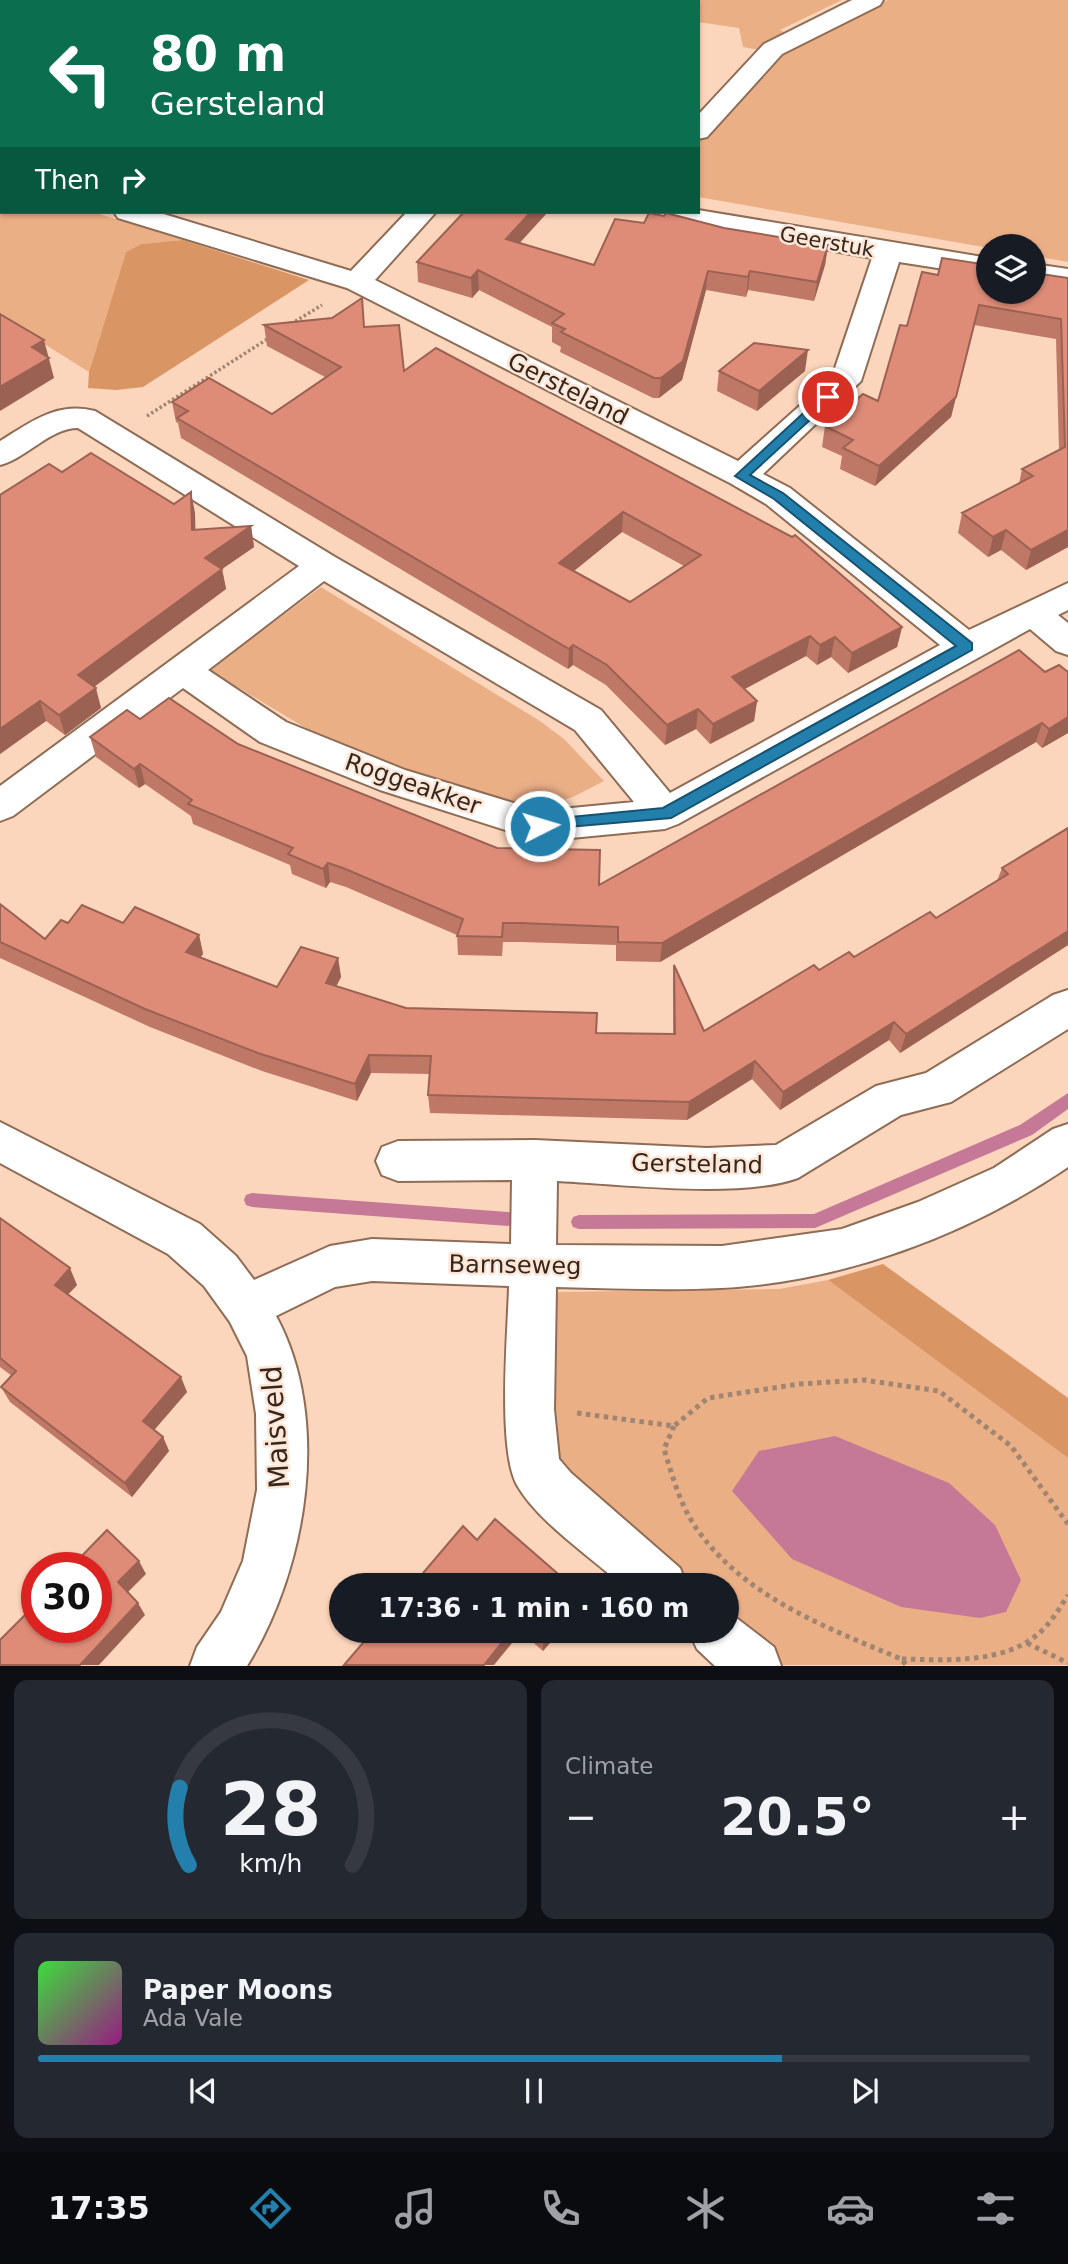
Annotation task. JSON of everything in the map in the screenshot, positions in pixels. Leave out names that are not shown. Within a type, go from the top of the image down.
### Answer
[{"type":"street","points":[[700,129],[773,49],[871,0]]},
{"type":"street","name":"Gersteland","points":[[135,214],[357,282],[741,476],[779,496],[966,647]]},
{"type":"street","points":[[357,282],[420,214]]},
{"type":"street","name":"Geerstuk","points":[[676,214],[976,265]]},
{"type":"street","points":[[741,476],[846,381],[888,252]]},
{"type":"street","points":[[1046,275],[1068,278]]},
{"type":"street","points":[[0,455],[60,418],[84,418],[323,565],[588,720],[665,814]]},
{"type":"street","points":[[0,806],[323,565]]},
{"type":"street","points":[[1068,595],[1034,613],[1068,642]]},
{"type":"street","name":"Roggeakker","points":[[182,670],[273,732],[393,780],[540,826],[665,814],[966,647],[1034,613]]},
{"type":"street","name":"Gersteland","points":[[398,1161],[535,1160],[707,1168],[782,1164],[891,1099],[936,1089],[1068,1007]]},
{"type":"street","points":[[0,1141],[184,1239],[220,1271],[246,1307]]},
{"type":"street","name":"Barnseweg","points":[[246,1307],[330,1267],[372,1260],[531,1266],[722,1267],[842,1250],[930,1217],[1010,1182],[1068,1143]]},
{"type":"street","points":[[535,1160],[530,1409],[535,1468],[553,1492],[647,1573]]},
{"type":"street","name":"Maisveld","points":[[216,1665],[239,1630],[268,1563],[282,1490],[280,1414],[270,1352],[246,1307]]},
{"type":"street","points":[[729,1643],[755,1665]]},
{"type":"path","points":[[288,326],[357,282]]},
{"type":"path","points":[[116,436],[277,334]]},
{"type":"path","points":[[907,1665],[901,1659],[797,1614],[752,1589],[709,1544],[684,1510],[664,1449],[674,1426],[708,1398],[799,1384],[864,1380],[939,1391],[1011,1446],[1068,1524]]},
{"type":"path","points":[[530,1409],[674,1426]]},
{"type":"path","points":[[901,1659],[950,1660],[985,1655],[1027,1643],[1054,1618],[1068,1595]]},
{"type":"path","points":[[1027,1643],[1068,1663]]},
{"type":"shaded area","points":[[700,0],[842,0],[780,30],[788,34],[760,50],[743,47],[739,28],[700,22]]},
{"type":"shaded area","points":[[888,0],[1068,0],[1068,262],[1046,258],[1046,234],[976,234],[976,246],[700,197],[700,137],[754,68]]},
{"type":"shaded area","points":[[0,214],[99,214],[183,240],[141,244],[126,252],[89,372],[0,316]]},
{"type":"shaded area","points":[[183,240],[309,280],[143,387],[116,390],[88,388],[89,372],[126,252],[141,244]]},
{"type":"shaded area","points":[[321,587],[540,721],[564,739],[604,781],[573,797],[551,804],[522,805],[481,797],[324,739],[209,670]]},
{"type":"shaded area","points":[[883,1264],[1068,1398],[1068,1458],[828,1280]]},
{"type":"shaded area","points":[[828,1280],[1068,1458],[1068,1665],[769,1665],[739,1640],[739,1573],[661,1573],[558,1486],[553,1292],[779,1289]]},
{"type":"shaded area","points":[[835,1436],[949,1483],[995,1525],[1021,1580],[1006,1612],[980,1618],[901,1607],[792,1559],[732,1491],[759,1451]]},
{"type":"building","points":[[462,214],[529,214],[506,239],[594,265],[615,219],[644,223],[648,214],[670,214],[724,228],[828,245],[817,282],[750,271],[748,277],[708,271],[683,361],[661,378],[654,378],[561,332],[565,329],[552,323],[564,314],[478,270],[471,278],[417,262]]},
{"type":"building","points":[[942,258],[976,263],[976,304],[1046,304],[1046,275],[1068,278],[1068,530],[1031,550],[1006,530],[993,537],[962,513],[1033,476],[1022,469],[1065,447],[1061,319],[979,305],[956,397],[879,466],[843,448],[853,440],[825,426],[863,394],[878,401],[900,325],[907,326],[922,272],[938,275]]},
{"type":"building","points":[[362,298],[364,327],[399,325],[404,371],[436,348],[792,537],[795,535],[902,627],[852,653],[835,637],[820,645],[810,636],[732,677],[757,701],[713,724],[698,709],[667,725],[607,665],[573,645],[569,649],[177,418],[188,411],[172,402],[209,378],[272,414],[341,367],[264,325],[332,318]],"holes":[[[623,512],[701,555],[630,602],[559,563]]]},
{"type":"building","points":[[0,314],[44,340],[32,347],[49,358],[0,387]]},
{"type":"building","points":[[754,343],[808,350],[759,391],[719,371]]},
{"type":"building","points":[[91,453],[174,504],[191,492],[192,530],[251,526],[205,558],[222,569],[78,675],[96,688],[59,715],[40,701],[0,729],[0,495],[49,464],[62,472]]},
{"type":"building","points":[[1019,650],[1045,672],[1059,665],[1068,672],[1068,717],[1049,729],[1042,723],[662,943],[618,942],[618,927],[521,923],[503,923],[502,937],[457,936],[463,919],[343,868],[328,863],[323,869],[288,854],[293,848],[188,804],[192,800],[140,764],[134,769],[90,737],[127,710],[140,719],[169,698],[238,744],[497,848],[600,850],[599,885]]},
{"type":"building","points":[[1068,828],[1068,931],[906,1034],[894,1022],[783,1092],[755,1061],[689,1102],[428,1095],[431,1056],[369,1055],[355,1084],[258,1053],[145,1009],[0,942],[0,904],[45,939],[61,920],[68,923],[82,905],[123,923],[135,907],[199,935],[186,952],[277,987],[301,947],[338,958],[326,983],[406,1008],[597,1013],[596,1033],[675,1034],[674,965],[704,1031],[814,965],[819,970],[849,952],[854,957],[930,912],[936,918],[1008,874],[1002,868]]},
{"type":"building","points":[[0,1218],[70,1268],[55,1285],[181,1377],[143,1421],[163,1437],[125,1483],[1,1387],[16,1371],[0,1358]]},
{"type":"building","points":[[495,1519],[557,1573],[423,1573],[463,1526],[477,1540]]},
{"type":"building","points":[[107,1530],[139,1561],[118,1582],[138,1603],[112,1631],[112,1552],[86,1552]]},
{"type":"building","points":[[21,1619],[21,1643],[101,1643],[80,1665],[0,1665],[0,1640]]},
{"type":"building","points":[[363,1643],[501,1643],[484,1665],[344,1665]]},
{"type":"waterway","points":[[579,1222],[815,1221],[1026,1130],[1068,1100]]},
{"type":"waterway","points":[[252,1200],[508,1219]]},
{"type":"route","points":[[540,826],[665,814],[966,647],[779,496],[741,476],[828,397]]}]
